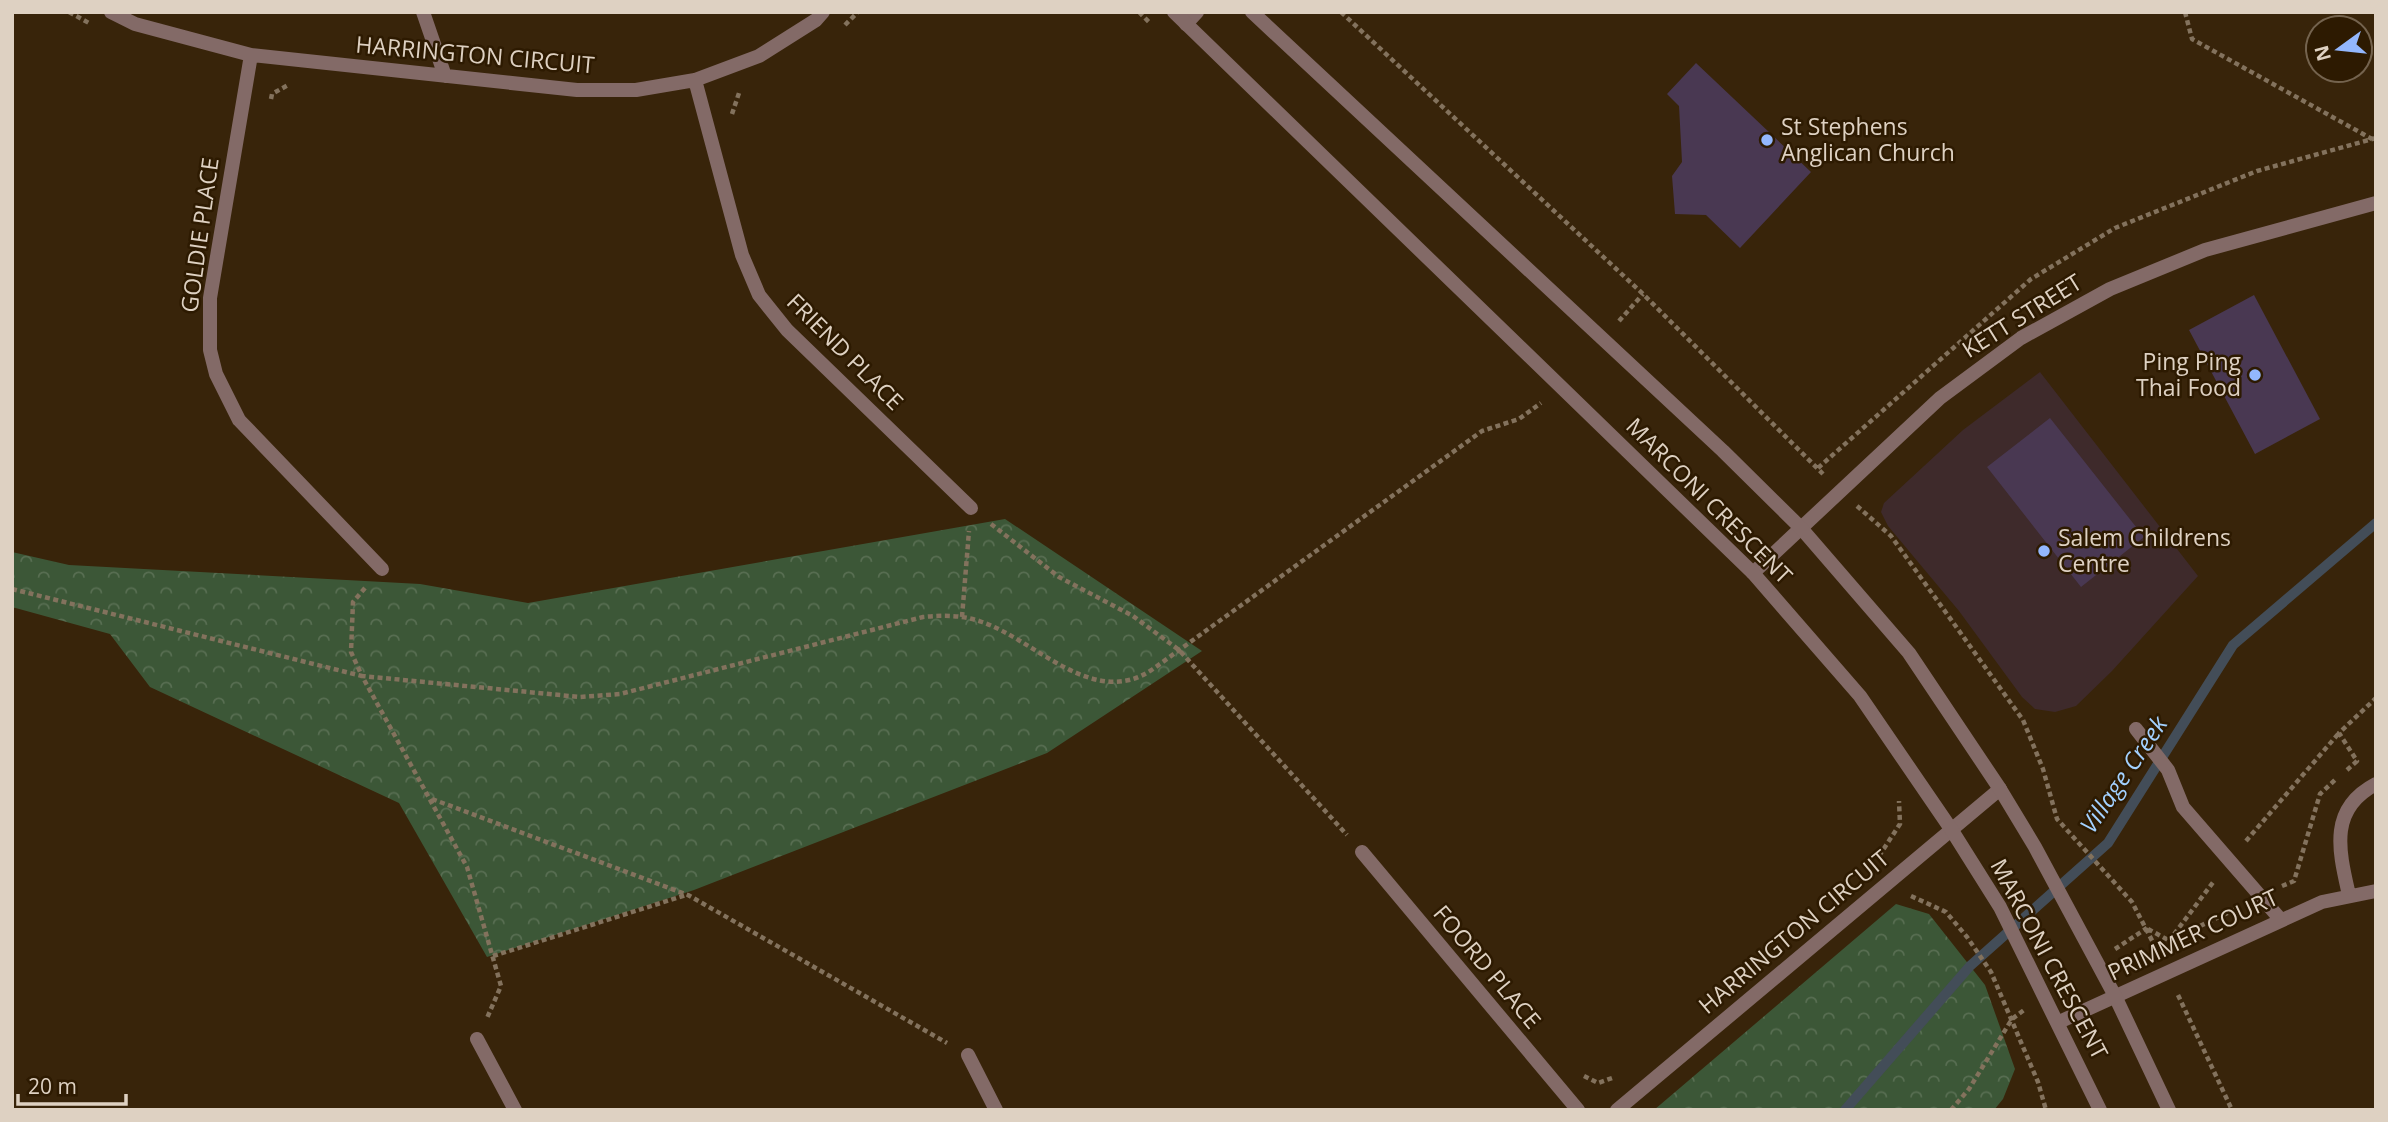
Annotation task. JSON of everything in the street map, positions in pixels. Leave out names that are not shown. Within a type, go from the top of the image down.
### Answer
[{"type":"street","name":"HARRINGTON CIRCUIT","points":[[111,12],[135,24],[251,55],[589,90],[636,90],[695,80],[760,56],[816,20],[823,12]]},
{"type":"street","points":[[423,12],[444,76]]},
{"type":"street","name":"MARCONI CRESCENT","points":[[1174,12],[1753,573],[1860,696],[1951,829],[2000,907],[2059,1022],[2100,1110]]},
{"type":"street","points":[[1186,24],[1197,12]]},
{"type":"street","name":"MARCONI CRESCENT","points":[[1252,12],[1723,451],[1801,528],[1909,653],[2000,789],[2045,865],[2115,996],[2169,1110]]},
{"type":"street","name":"GOLDIE PLACE","points":[[251,55],[210,298],[210,350],[216,374],[239,420],[382,569]]},
{"type":"street","name":"FRIEND PLACE","points":[[695,80],[742,255],[759,295],[787,330],[971,508]]},
{"type":"street","name":"KETT STREET","points":[[1753,573],[1940,398],[2021,338],[2109,289],[2205,250],[2376,203]]},
{"type":"street","points":[[2136,729],[2168,770],[2183,807],[2281,920]]},
{"type":"street","points":[[2349,895],[2340,854],[2340,825],[2350,806],[2364,790],[2376,784]]},
{"type":"street","name":"HARRINGTON CIRCUIT","points":[[1617,1110],[2000,789]]},
{"type":"street","name":"FOORD PLACE","points":[[1362,852],[1578,1110]]},
{"type":"street","name":"PRIMMER COURT","points":[[2059,1022],[2322,902],[2376,891]]},
{"type":"street","points":[[477,1039],[515,1110]]},
{"type":"street","points":[[968,1055],[996,1110]]},
{"type":"path","points":[[1139,12],[1158,31]]},
{"type":"path","points":[[1341,12],[1643,294],[1840,491],[1891,536],[2023,720],[2043,769],[2057,820],[2132,902],[2147,928],[2232,1110]]},
{"type":"path","points":[[2185,12],[2192,39],[2374,139]]},
{"type":"path","points":[[1818,468],[2031,279],[2115,228],[2257,171],[2374,139]]},
{"type":"path","points":[[1603,339],[1643,294]]},
{"type":"path","points":[[12,589],[362,676],[580,696],[620,694],[923,617],[943,615],[981,621],[1086,677],[1115,684],[1135,680],[1180,649],[1482,431],[1519,419],[1544,401],[1534,392]]},
{"type":"path","points":[[962,617],[971,508]]},
{"type":"path","points":[[971,508],[1059,577],[1133,616],[1180,649],[1362,852]]},
{"type":"path","points":[[382,569],[353,602],[351,652],[467,867],[501,986],[477,1039]]},
{"type":"path","points":[[2169,942],[2229,860],[2339,733],[2376,698]]},
{"type":"path","points":[[2192,930],[2294,881],[2320,794],[2357,761],[2339,733]]},
{"type":"path","points":[[1899,792],[1900,824],[1878,857],[1896,876],[1905,893],[1945,912],[1967,937],[1991,972],[2012,1019],[2046,1110]]},
{"type":"path","points":[[431,798],[688,895],[968,1055]]},
{"type":"path","points":[[493,956],[688,895]]},
{"type":"path","points":[[2147,928],[2169,942]]},
{"type":"path","points":[[2169,942],[2180,936]]},
{"type":"path","points":[[1951,1110],[1969,1089],[2012,1019]]},
{"type":"shaded area","name":"Salem Childrens Centre","points":[[2040,372],[2198,576],[2112,671],[2076,706],[2055,712],[2035,709],[2022,697],[1959,611],[1888,526],[1881,512],[1884,503],[1963,430]]},
{"type":"green space","points":[[1005,519],[1202,651],[1047,753],[694,890],[487,957],[399,803],[150,687],[110,634],[12,607],[12,552],[69,565],[420,584],[528,603]]},
{"type":"green space","points":[[1896,904],[1929,914],[1985,985],[2015,1069],[2003,1099],[1994,1110],[1654,1110]]},
{"type":"building","points":[[1696,63],[1811,172],[1740,248],[1706,215],[1675,214],[1672,176],[1682,162],[1679,106],[1667,94]]},
{"type":"building","name":"Ping Ping Thai Food","points":[[2254,295],[2320,419],[2255,454],[2189,330]]},
{"type":"building","points":[[2050,418],[2144,537],[2081,587],[1987,467]]},
{"type":"waterway","name":"Village Creek","points":[[1845,1110],[1970,966],[2108,843],[2233,645],[2376,523]]},
{"type":"place","name":"St Stephens Anglican Church","points":[[1767,140]]},
{"type":"place","name":"Ping Ping Thai Food","points":[[2255,375]]},
{"type":"place","name":"Salem Childrens Centre","points":[[2044,551]]}]
